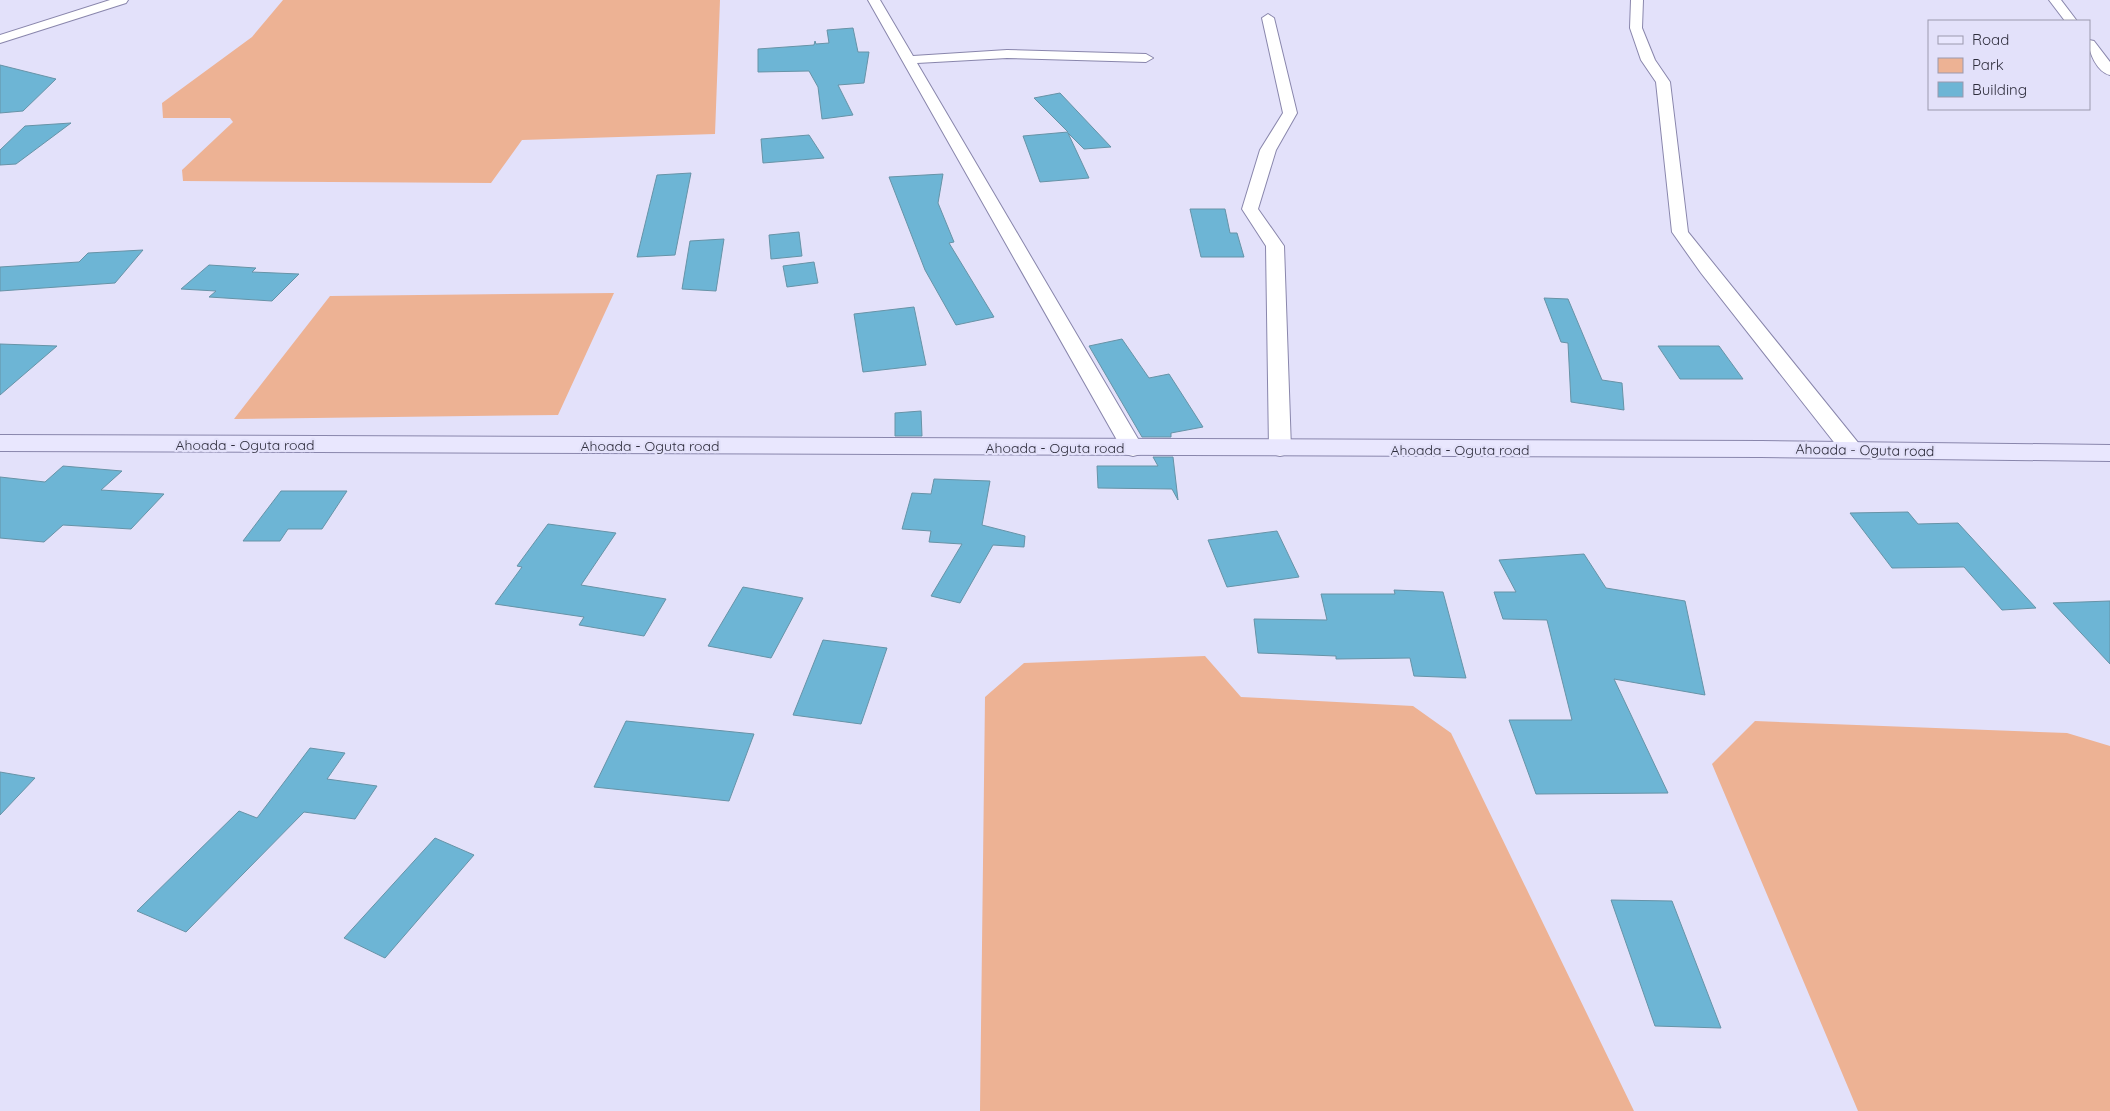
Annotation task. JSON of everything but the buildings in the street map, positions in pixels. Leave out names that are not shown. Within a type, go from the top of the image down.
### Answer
[{"type":"main road","name":"Ahoada - Oguta road","points":[[0,443],[1852,450],[2110,453]]},
{"type":"street","points":[[0,39],[122,0]]},
{"type":"street","points":[[874,0],[1132,448]]},
{"type":"street","points":[[1636,0],[1636,28],[1648,60],[1662,82],[1680,232],[1707,269],[1852,450]]},
{"type":"street","points":[[2055,0],[2070,20]]},
{"type":"street","points":[[1268,18],[1290,112],[1268,150],[1250,208],[1274,246],[1280,449]]},
{"type":"street","points":[[2090,45],[2110,71]]},
{"type":"street","points":[[909,60],[1007,54],[1146,58]]},
{"type":"green space","points":[[283,0],[720,0],[715,134],[522,140],[491,183],[183,181],[182,170],[233,122],[230,118],[163,118],[162,103],[252,37]]},
{"type":"green space","points":[[614,293],[558,415],[234,419],[330,296]]},
{"type":"green space","points":[[1205,656],[1241,697],[1413,706],[1451,733],[1634,1111],[980,1111],[985,697],[1024,663]]},
{"type":"green space","points":[[1755,721],[2067,733],[2110,746],[2110,1111],[1858,1111],[1712,764]]}]
